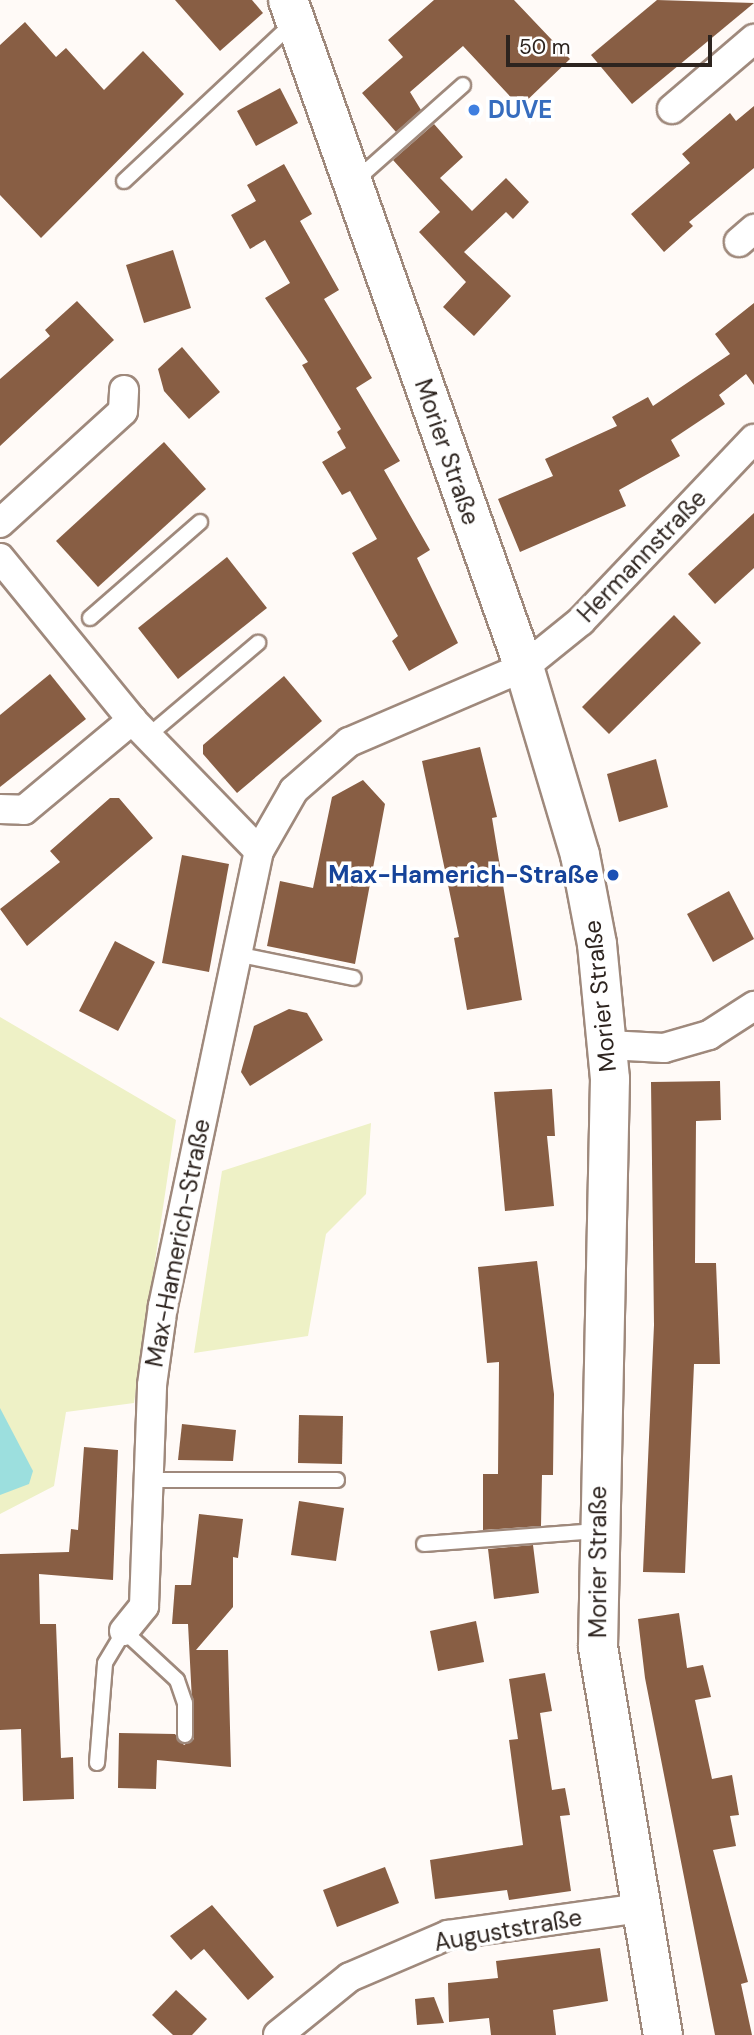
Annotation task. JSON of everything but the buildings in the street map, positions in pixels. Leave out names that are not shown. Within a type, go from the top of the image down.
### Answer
[{"type":"main road","name":"Morier Straße","points":[[291,10],[524,667],[580,855],[608,1045],[597,1531],[603,1706],[663,2035]]},
{"type":"street","points":[[672,109],[754,39]]},
{"type":"street","points":[[0,523],[123,411],[124,390]]},
{"type":"street","name":"Hermannstraße","points":[[524,667],[581,621],[754,439]]},
{"type":"street","points":[[0,558],[140,728],[259,852]]},
{"type":"street","name":"Max-Hamerich-Straße","points":[[124,1631],[144,1606],[152,1385],[163,1306],[259,852],[294,790],[349,742],[524,667]]},
{"type":"street","points":[[0,809],[24,810],[140,728]]},
{"type":"street","points":[[608,1045],[664,1048],[709,1035],[754,1006]]},
{"type":"street","name":"Auguststraße","points":[[278,2035],[350,1978],[448,1935],[640,1909]]},
{"type":"lane","points":[[124,181],[291,10]]},
{"type":"lane","points":[[352,183],[463,85]]},
{"type":"lane","points":[[90,618],[200,522]]},
{"type":"lane","points":[[140,728],[258,643]]},
{"type":"lane","points":[[236,954],[354,978]]},
{"type":"lane","points":[[148,1480],[337,1480]]},
{"type":"lane","points":[[424,1544],[597,1531]]},
{"type":"lane","points":[[97,1763],[105,1663],[124,1631],[177,1681],[185,1703],[185,1735]]},
{"type":"green space","points":[[0,1017],[176,1120],[134,1403],[66,1412],[54,1486],[0,1514]]},
{"type":"green space","points":[[371,1123],[366,1194],[326,1234],[308,1336],[194,1353],[222,1171]]},
{"type":"water","points":[[0,1408],[33,1471],[29,1484],[0,1495]]},
{"type":"place","name":"DUVE","points":[[474,110]]},
{"type":"place","name":"Max-Hamerich-Straße","points":[[613,875]]}]
